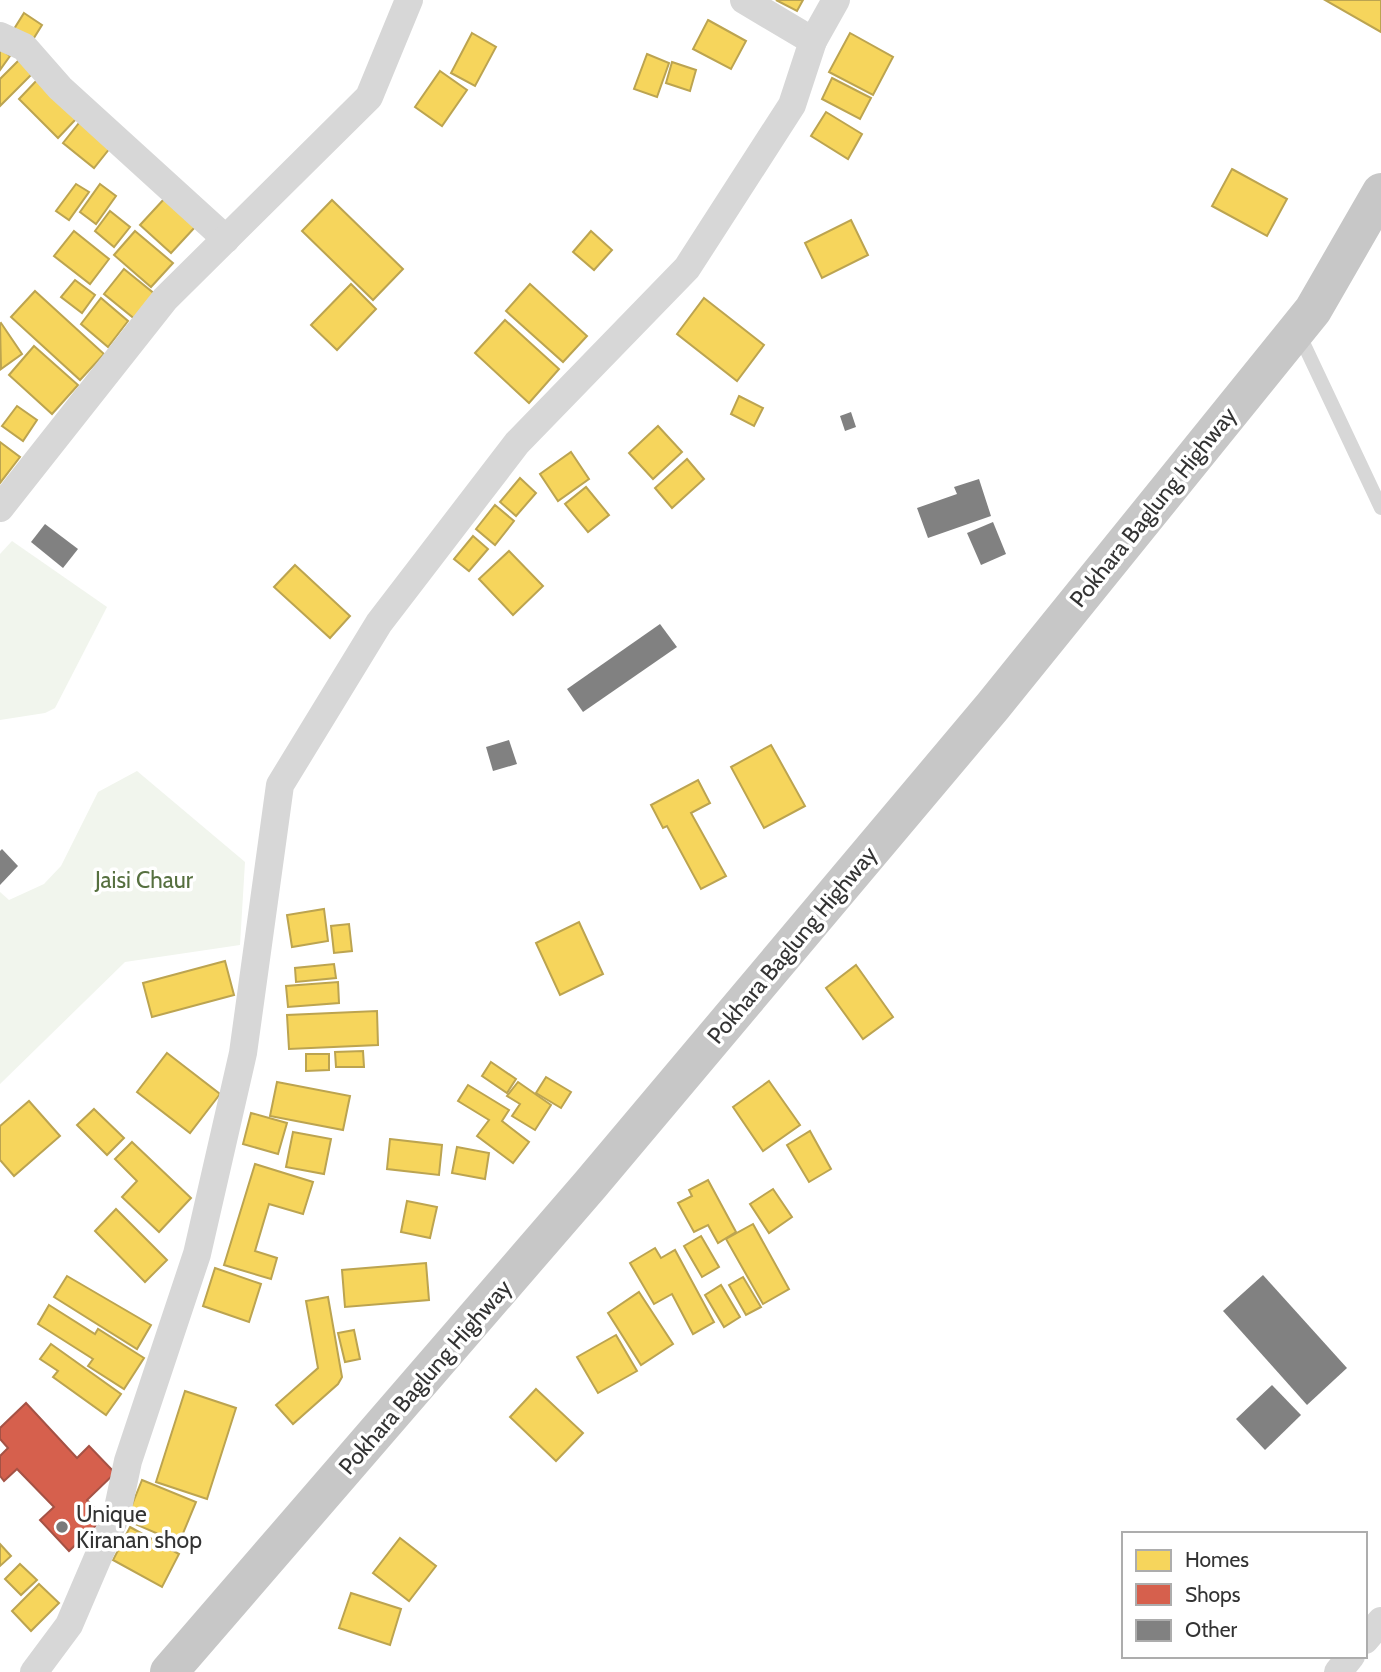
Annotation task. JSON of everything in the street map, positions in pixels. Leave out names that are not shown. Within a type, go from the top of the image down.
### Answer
[{"type":"highway","name":"Pokhara Baglung Highway","points":[[169,1672],[730,1020],[993,706],[1313,310],[1381,192]]},
{"type":"street","points":[[1,506],[165,299],[369,97],[409,0]]},
{"type":"street","points":[[744,0],[813,41]]},
{"type":"street","points":[[47,1666],[69,1625],[117,1513],[128,1461],[197,1254],[243,1053],[280,785],[379,623],[517,443],[687,268],[792,105],[813,41],[836,0]]},
{"type":"street","points":[[0,36],[24,47],[60,88],[226,239]]},
{"type":"street","points":[[1367,1638],[1381,1621]]},
{"type":"street","points":[[1338,1672],[1349,1658]]},
{"type":"lane","points":[[1297,330],[1381,508]]},
{"type":"green space","points":[[12,541],[107,607],[55,708],[45,713],[0,720],[0,554]]},
{"type":"green space","name":"Jaisi Chaur","points":[[137,771],[245,862],[240,945],[125,962],[0,1084],[0,892],[9,900],[44,884],[61,866],[98,792]]},
{"type":"building: Homes","points":[[776,0],[803,0],[797,11]]},
{"type":"building: Homes","points":[[1325,0],[1381,0],[1381,32]]},
{"type":"building: Homes","points":[[24,13],[42,25],[32,41],[14,29]]},
{"type":"building: Homes","points":[[708,20],[746,41],[731,69],[693,49]]},
{"type":"building: Homes","points":[[472,33],[496,47],[475,86],[451,73]]},
{"type":"building: Homes","points":[[850,33],[893,57],[873,95],[829,72]]},
{"type":"building: Homes","points":[[0,48],[10,56],[0,70]]},
{"type":"building: Homes","points":[[647,54],[669,63],[657,97],[634,89]]},
{"type":"building: Homes","points":[[22,57],[35,71],[0,106],[0,79]]},
{"type":"building: Homes","points":[[672,62],[696,70],[690,91],[666,83]]},
{"type":"building: Homes","points":[[440,71],[467,90],[442,126],[415,107]]},
{"type":"building: Homes","points":[[832,78],[871,98],[860,119],[822,99]]},
{"type":"building: Homes","points":[[38,79],[77,118],[58,138],[19,99]]},
{"type":"building: Homes","points":[[826,112],[862,134],[848,159],[811,136]]},
{"type":"building: Homes","points":[[83,118],[114,143],[94,168],[63,143]]},
{"type":"building: Homes","points":[[1232,169],[1287,199],[1267,236],[1212,206]]},
{"type":"building: Homes","points":[[76,184],[89,192],[69,220],[56,211]]},
{"type":"building: Homes","points":[[100,184],[116,196],[96,224],[80,212]]},
{"type":"building: Homes","points":[[165,198],[196,226],[171,253],[140,225]]},
{"type":"building: Homes","points":[[332,200],[403,269],[373,300],[302,231]]},
{"type":"building: Homes","points":[[110,211],[130,227],[114,247],[95,231]]},
{"type":"building: Homes","points":[[851,220],[868,255],[822,278],[805,243]]},
{"type":"building: Homes","points":[[74,231],[109,259],[90,284],[54,256]]},
{"type":"building: Homes","points":[[135,231],[173,263],[151,287],[114,255]]},
{"type":"building: Homes","points":[[591,231],[612,250],[594,270],[573,252]]},
{"type":"building: Homes","points":[[124,269],[156,295],[136,320],[104,294]]},
{"type":"building: Homes","points":[[75,280],[95,295],[82,313],[61,297]]},
{"type":"building: Homes","points":[[351,284],[376,309],[337,350],[311,325]]},
{"type":"building: Homes","points":[[530,284],[587,336],[563,362],[506,311]]},
{"type":"building: Homes","points":[[35,291],[104,354],[80,380],[11,317]]},
{"type":"building: Homes","points":[[101,298],[128,321],[108,347],[81,324]]},
{"type":"building: Homes","points":[[704,298],[764,345],[737,381],[677,334]]},
{"type":"building: Homes","points":[[505,320],[559,369],[529,403],[475,353]]},
{"type":"building: Homes","points":[[0,324],[22,354],[1,369]]},
{"type":"building: Homes","points":[[34,346],[78,385],[52,414],[9,375]]},
{"type":"building: Homes","points":[[739,396],[763,408],[754,426],[731,414]]},
{"type":"building: Homes","points":[[17,406],[37,420],[23,441],[2,426]]},
{"type":"building: Homes","points":[[658,426],[682,452],[653,479],[629,453]]},
{"type":"building: Homes","points":[[0,442],[20,457],[0,483]]},
{"type":"building: Homes","points":[[571,452],[589,479],[558,501],[540,474]]},
{"type":"building: Homes","points":[[687,459],[704,479],[672,508],[655,488]]},
{"type":"building: Homes","points":[[520,478],[536,493],[516,516],[500,502]]},
{"type":"building: Homes","points":[[586,487],[609,515],[588,532],[565,504]]},
{"type":"building: Homes","points":[[495,505],[514,521],[495,545],[476,529]]},
{"type":"building: Homes","points":[[473,536],[488,549],[469,571],[454,559]]},
{"type":"building: Homes","points":[[509,551],[543,586],[513,615],[479,579]]},
{"type":"building: Homes","points":[[295,565],[350,616],[330,638],[274,587]]},
{"type":"building: Homes","points":[[771,745],[805,806],[764,828],[731,767]]},
{"type":"building: Homes","points":[[698,780],[710,803],[691,813],[726,876],[701,889],[667,826],[663,828],[651,805]]},
{"type":"building: Homes","points":[[324,909],[328,941],[292,947],[287,915]]},
{"type":"building: Homes","points":[[579,922],[603,974],[560,995],[536,943]]},
{"type":"building: Homes","points":[[349,924],[352,951],[334,953],[331,926]]},
{"type":"building: Homes","points":[[225,961],[234,995],[152,1017],[143,983]]},
{"type":"building: Homes","points":[[334,964],[336,978],[296,982],[295,968]]},
{"type":"building: Homes","points":[[856,965],[893,1017],[863,1039],[826,988]]},
{"type":"building: Homes","points":[[338,982],[339,1003],[288,1007],[286,986]]},
{"type":"building: Homes","points":[[377,1011],[378,1045],[289,1049],[287,1015]]},
{"type":"building: Homes","points":[[363,1051],[364,1067],[336,1067],[335,1052]]},
{"type":"building: Homes","points":[[167,1053],[220,1094],[190,1133],[137,1092]]},
{"type":"building: Homes","points":[[306,1054],[329,1054],[329,1070],[306,1071]]},
{"type":"building: Homes","points":[[491,1062],[516,1079],[507,1093],[482,1076]]},
{"type":"building: Homes","points":[[546,1077],[571,1092],[561,1108],[536,1093]]},
{"type":"building: Homes","points":[[769,1081],[800,1125],[763,1151],[733,1107]]},
{"type":"building: Homes","points":[[277,1082],[350,1096],[343,1130],[270,1116]]},
{"type":"building: Homes","points":[[518,1082],[551,1105],[535,1130],[512,1116],[520,1104],[507,1096]]},
{"type":"building: Homes","points":[[468,1085],[509,1110],[502,1121],[529,1142],[513,1163],[477,1136],[489,1120],[458,1101]]},
{"type":"building: Homes","points":[[29,1101],[60,1136],[14,1176],[0,1160],[0,1126]]},
{"type":"building: Homes","points":[[94,1109],[124,1138],[107,1155],[77,1125]]},
{"type":"building: Homes","points":[[251,1113],[287,1123],[278,1154],[243,1144]]},
{"type":"building: Homes","points":[[810,1131],[831,1169],[809,1182],[787,1145]]},
{"type":"building: Homes","points":[[293,1132],[331,1139],[324,1174],[286,1167]]},
{"type":"building: Homes","points":[[390,1139],[442,1145],[439,1175],[387,1169]]},
{"type":"building: Homes","points":[[132,1142],[191,1198],[159,1232],[122,1197],[137,1181],[115,1159]]},
{"type":"building: Homes","points":[[457,1147],[489,1153],[485,1179],[452,1173]]},
{"type":"building: Homes","points":[[255,1164],[313,1182],[303,1214],[269,1204],[255,1251],[277,1258],[271,1279],[224,1265]]},
{"type":"building: Homes","points":[[708,1180],[736,1232],[718,1243],[708,1225],[694,1232],[678,1203],[692,1196],[689,1190]]},
{"type":"building: Homes","points":[[773,1189],[792,1217],[769,1233],[750,1204]]},
{"type":"building: Homes","points":[[407,1201],[437,1207],[430,1238],[401,1232]]},
{"type":"building: Homes","points":[[116,1209],[167,1260],[145,1282],[95,1231]]},
{"type":"building: Homes","points":[[753,1224],[789,1289],[763,1304],[726,1239]]},
{"type":"building: Homes","points":[[701,1236],[719,1267],[702,1277],[684,1246]]},
{"type":"building: Homes","points":[[655,1248],[661,1258],[675,1250],[714,1322],[693,1334],[672,1294],[654,1304],[630,1263]]},
{"type":"building: Homes","points":[[426,1263],[429,1300],[345,1307],[342,1270]]},
{"type":"building: Homes","points":[[215,1268],[261,1284],[249,1322],[203,1306]]},
{"type":"building: Homes","points":[[67,1276],[151,1325],[137,1349],[54,1297]]},
{"type":"building: Homes","points":[[743,1277],[761,1307],[746,1315],[729,1285]]},
{"type":"building: Homes","points":[[721,1285],[740,1317],[724,1327],[705,1295]]},
{"type":"building: Homes","points":[[639,1292],[673,1344],[641,1365],[608,1313]]},
{"type":"building: Homes","points":[[328,1297],[342,1377],[338,1384],[293,1424],[276,1405],[318,1368],[306,1301]]},
{"type":"building: Homes","points":[[49,1305],[95,1334],[98,1329],[144,1358],[124,1389],[88,1366],[93,1359],[38,1324]]},
{"type":"building: Homes","points":[[354,1330],[360,1359],[345,1362],[338,1333]]},
{"type":"building: Homes","points":[[616,1335],[637,1371],[598,1393],[577,1357]]},
{"type":"building: Homes","points":[[51,1344],[121,1394],[106,1415],[53,1377],[58,1371],[40,1359]]},
{"type":"building: Homes","points":[[536,1389],[583,1433],[556,1461],[510,1417]]},
{"type":"building: Homes","points":[[185,1391],[236,1408],[207,1499],[156,1482]]},
{"type":"building: Homes","points":[[142,1480],[196,1502],[179,1543],[126,1520]]},
{"type":"building: Homes","points":[[130,1527],[179,1554],[162,1587],[113,1560]]},
{"type":"building: Homes","points":[[400,1538],[436,1566],[409,1601],[373,1573]]},
{"type":"building: Homes","points":[[0,1544],[11,1556],[0,1566]]},
{"type":"building: Homes","points":[[20,1564],[37,1580],[21,1595],[5,1579]]},
{"type":"building: Homes","points":[[39,1584],[59,1603],[31,1631],[12,1611]]},
{"type":"building: Homes","points":[[351,1593],[401,1609],[390,1645],[339,1628]]},
{"type":"building: Shops","points":[[26,1403],[77,1458],[89,1446],[115,1473],[87,1500],[104,1518],[69,1551],[40,1520],[54,1507],[17,1469],[4,1481],[0,1476],[0,1456],[8,1448],[0,1439],[0,1428]]},
{"type":"building: Other","points":[[851,412],[856,427],[845,431],[840,416]]},
{"type":"building: Other","points":[[979,479],[991,516],[928,538],[917,508],[957,494],[954,487]]},
{"type":"building: Other","points":[[993,522],[1006,554],[981,565],[967,533]]},
{"type":"building: Other","points":[[45,524],[78,549],[63,568],[31,542]]},
{"type":"building: Other","points":[[660,624],[677,647],[583,712],[567,689]]},
{"type":"building: Other","points":[[509,740],[517,764],[493,771],[486,747]]},
{"type":"building: Other","points":[[2,849],[18,866],[0,885],[0,851]]},
{"type":"building: Other","points":[[1263,1275],[1347,1368],[1307,1405],[1223,1311]]},
{"type":"building: Other","points":[[1272,1385],[1301,1415],[1265,1450],[1236,1419]]},
{"type":"place","name":"Unique Kiranan shop","points":[[62,1527]]}]
